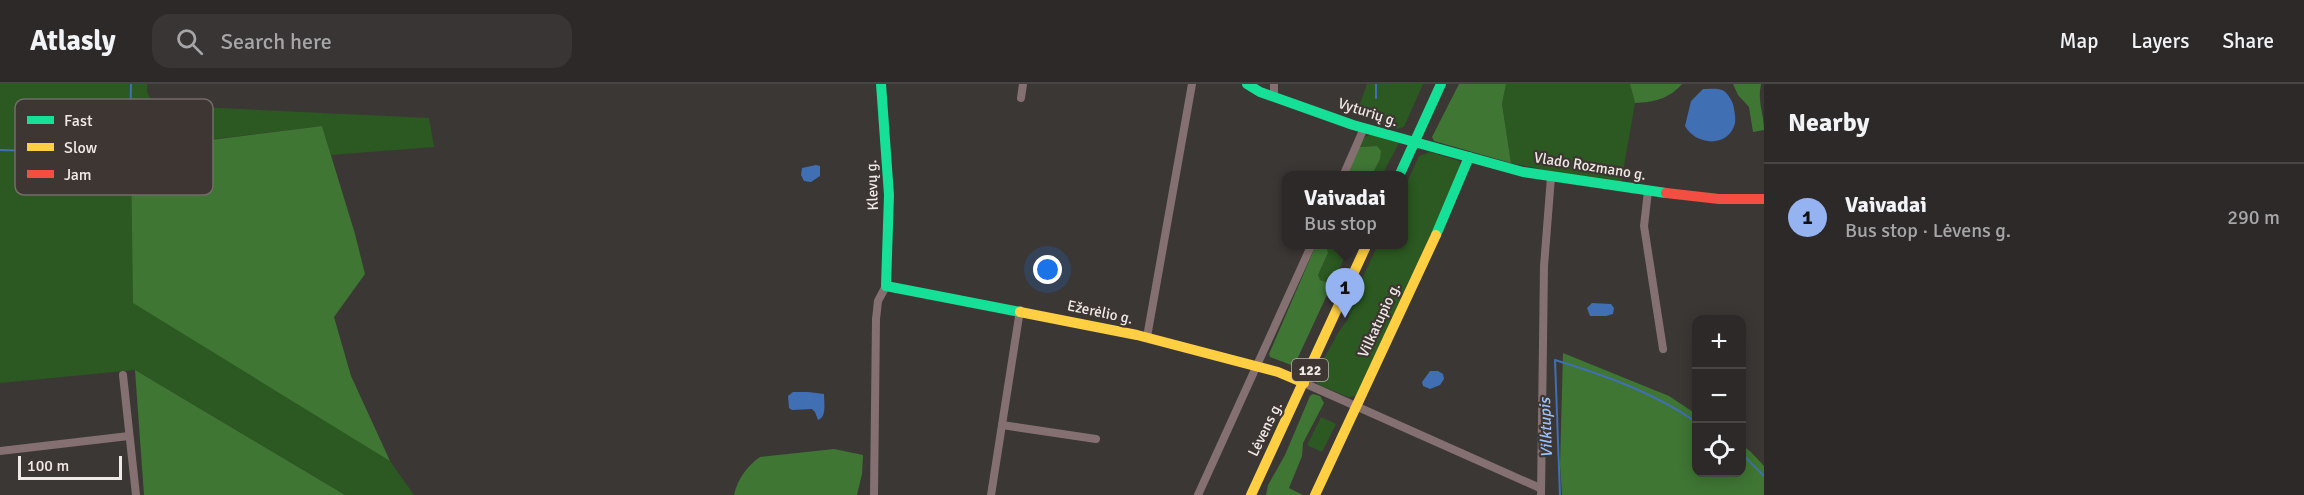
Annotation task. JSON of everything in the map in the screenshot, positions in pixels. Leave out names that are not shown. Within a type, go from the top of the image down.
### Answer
[{"type":"main road","name":"Klevų g.","points":[[881,84],[889,195],[886,286]]},
{"type":"main road","name":"Vyturių g.","points":[[1247,84],[1274,97],[1414,143]]},
{"type":"main road","points":[[1401,171],[1442,84]]},
{"type":"main road","name":"Vlado Rozmano g.","points":[[1414,143],[1551,177],[1719,199],[1764,200]]},
{"type":"main road","name":"Vilkatupio g.","points":[[1315,495],[1449,206],[1469,157]]},
{"type":"main road","name":"Lėvens g.","points":[[1251,495],[1365,249]]},
{"type":"main road","name":"Ežerėlio g.","points":[[886,286],[1020,310],[1147,337],[1304,382]]},
{"type":"street","points":[[1021,98],[1023,84]]},
{"type":"street","points":[[1147,337],[1192,84]]},
{"type":"street","points":[[1274,84],[1274,97]]},
{"type":"street","points":[[1345,171],[1364,128]]},
{"type":"street","points":[[1304,382],[1541,491],[1544,266],[1551,177]]},
{"type":"street","points":[[1648,190],[1644,226],[1663,349]]},
{"type":"street","points":[[1198,495],[1310,249]]},
{"type":"street","points":[[874,495],[876,319],[878,301],[886,286]]},
{"type":"street","points":[[991,495],[1020,310]]},
{"type":"street","points":[[123,375],[136,495]]},
{"type":"street","points":[[1002,425],[1096,439]]},
{"type":"street","points":[[0,451],[129,436]]},
{"type":"green space","points":[[0,84],[147,84],[147,92],[151,99],[15,99],[15,195],[169,195],[390,461],[414,495],[345,495],[135,370],[0,383]]},
{"type":"green space","points":[[1367,84],[1423,84],[1404,127],[1397,129],[1356,115]]},
{"type":"green space","points":[[1459,84],[1506,84],[1502,104],[1511,163],[1434,141],[1432,137]]},
{"type":"green space","points":[[1506,84],[1630,84],[1635,103],[1621,183],[1511,163],[1502,104]]},
{"type":"green space","points":[[1630,84],[1682,84],[1661,99],[1635,103]]},
{"type":"green space","points":[[1733,84],[1761,84],[1764,130],[1753,132],[1749,107],[1738,95]]},
{"type":"green space","points":[[213,108],[429,118],[434,147],[331,155],[322,126],[213,139]]},
{"type":"green space","points":[[322,126],[365,274],[334,317],[351,376],[390,461],[133,303],[132,195],[213,195],[213,140]]},
{"type":"green space","points":[[1372,134],[1399,143],[1384,171],[1374,171],[1380,159],[1377,146],[1359,147],[1365,137]]},
{"type":"green space","points":[[1377,146],[1381,151],[1374,171],[1349,171],[1359,147]]},
{"type":"green space","points":[[1430,152],[1459,161],[1461,169],[1356,396],[1348,397],[1317,384],[1315,375],[1348,319],[1352,300],[1376,249],[1408,249],[1408,180],[1419,156]]},
{"type":"green space","points":[[1314,249],[1327,249],[1328,253],[1318,275],[1320,280],[1332,284],[1294,366],[1270,357],[1269,354]]},
{"type":"green space","points":[[1327,249],[1348,249],[1332,284],[1320,280],[1318,275],[1328,253]]},
{"type":"green space","points":[[1563,353],[1669,396],[1692,411],[1692,477],[1746,477],[1746,448],[1764,466],[1764,495],[1562,495],[1560,465]]},
{"type":"green space","points":[[135,370],[345,495],[144,495]]},
{"type":"green space","points":[[1313,394],[1320,396],[1324,403],[1303,443],[1302,456],[1289,488],[1303,495],[1266,495],[1268,485],[1285,455],[1310,396]]},
{"type":"green space","points":[[1321,417],[1336,424],[1322,452],[1307,445]]},
{"type":"green space","points":[[834,449],[863,455],[862,474],[857,495],[734,495],[743,474],[760,457]]},
{"type":"water","points":[[1703,89],[1722,90],[1733,104],[1735,123],[1732,131],[1719,140],[1704,140],[1690,133],[1685,126],[1691,101]]},
{"type":"water","points":[[820,166],[820,176],[811,182],[804,181],[801,175],[802,168]]},
{"type":"water","points":[[1592,303],[1611,304],[1614,308],[1613,314],[1590,316],[1587,308]]},
{"type":"water","points":[[1430,371],[1438,371],[1443,374],[1444,379],[1440,385],[1430,389],[1423,386],[1422,382]]},
{"type":"water","points":[[793,392],[824,394],[823,416],[818,420],[812,409],[792,410],[789,408],[788,396]]},
{"type":"waterway","points":[[131,84],[131,99]]},
{"type":"waterway","name":"Vilktupis","points":[[1376,84],[1376,98]]},
{"type":"waterway","points":[[0,150],[15,150]]},
{"type":"waterway","points":[[1560,495],[1555,360],[1628,386],[1664,402],[1692,420]]},
{"type":"waterway","points":[[1746,458],[1764,476]]},
{"type":"traffic: fast","points":[[881,84],[889,195],[886,286],[1020,312]]},
{"type":"traffic: fast","points":[[1247,84],[1260,92],[1353,125],[1523,172],[1666,193]]},
{"type":"traffic: fast","points":[[1401,171],[1441,84]]},
{"type":"traffic: fast","points":[[1436,235],[1469,157]]},
{"type":"traffic: slow","points":[[1315,495],[1436,235]]},
{"type":"traffic: slow","points":[[1251,495],[1365,249]]},
{"type":"traffic: slow","points":[[1020,312],[1137,335],[1278,372],[1304,383]]},
{"type":"traffic: jam","points":[[1666,193],[1719,199],[1764,199]]},
{"type":"place","name":"Vaivadai","points":[[1345,318]]}]
